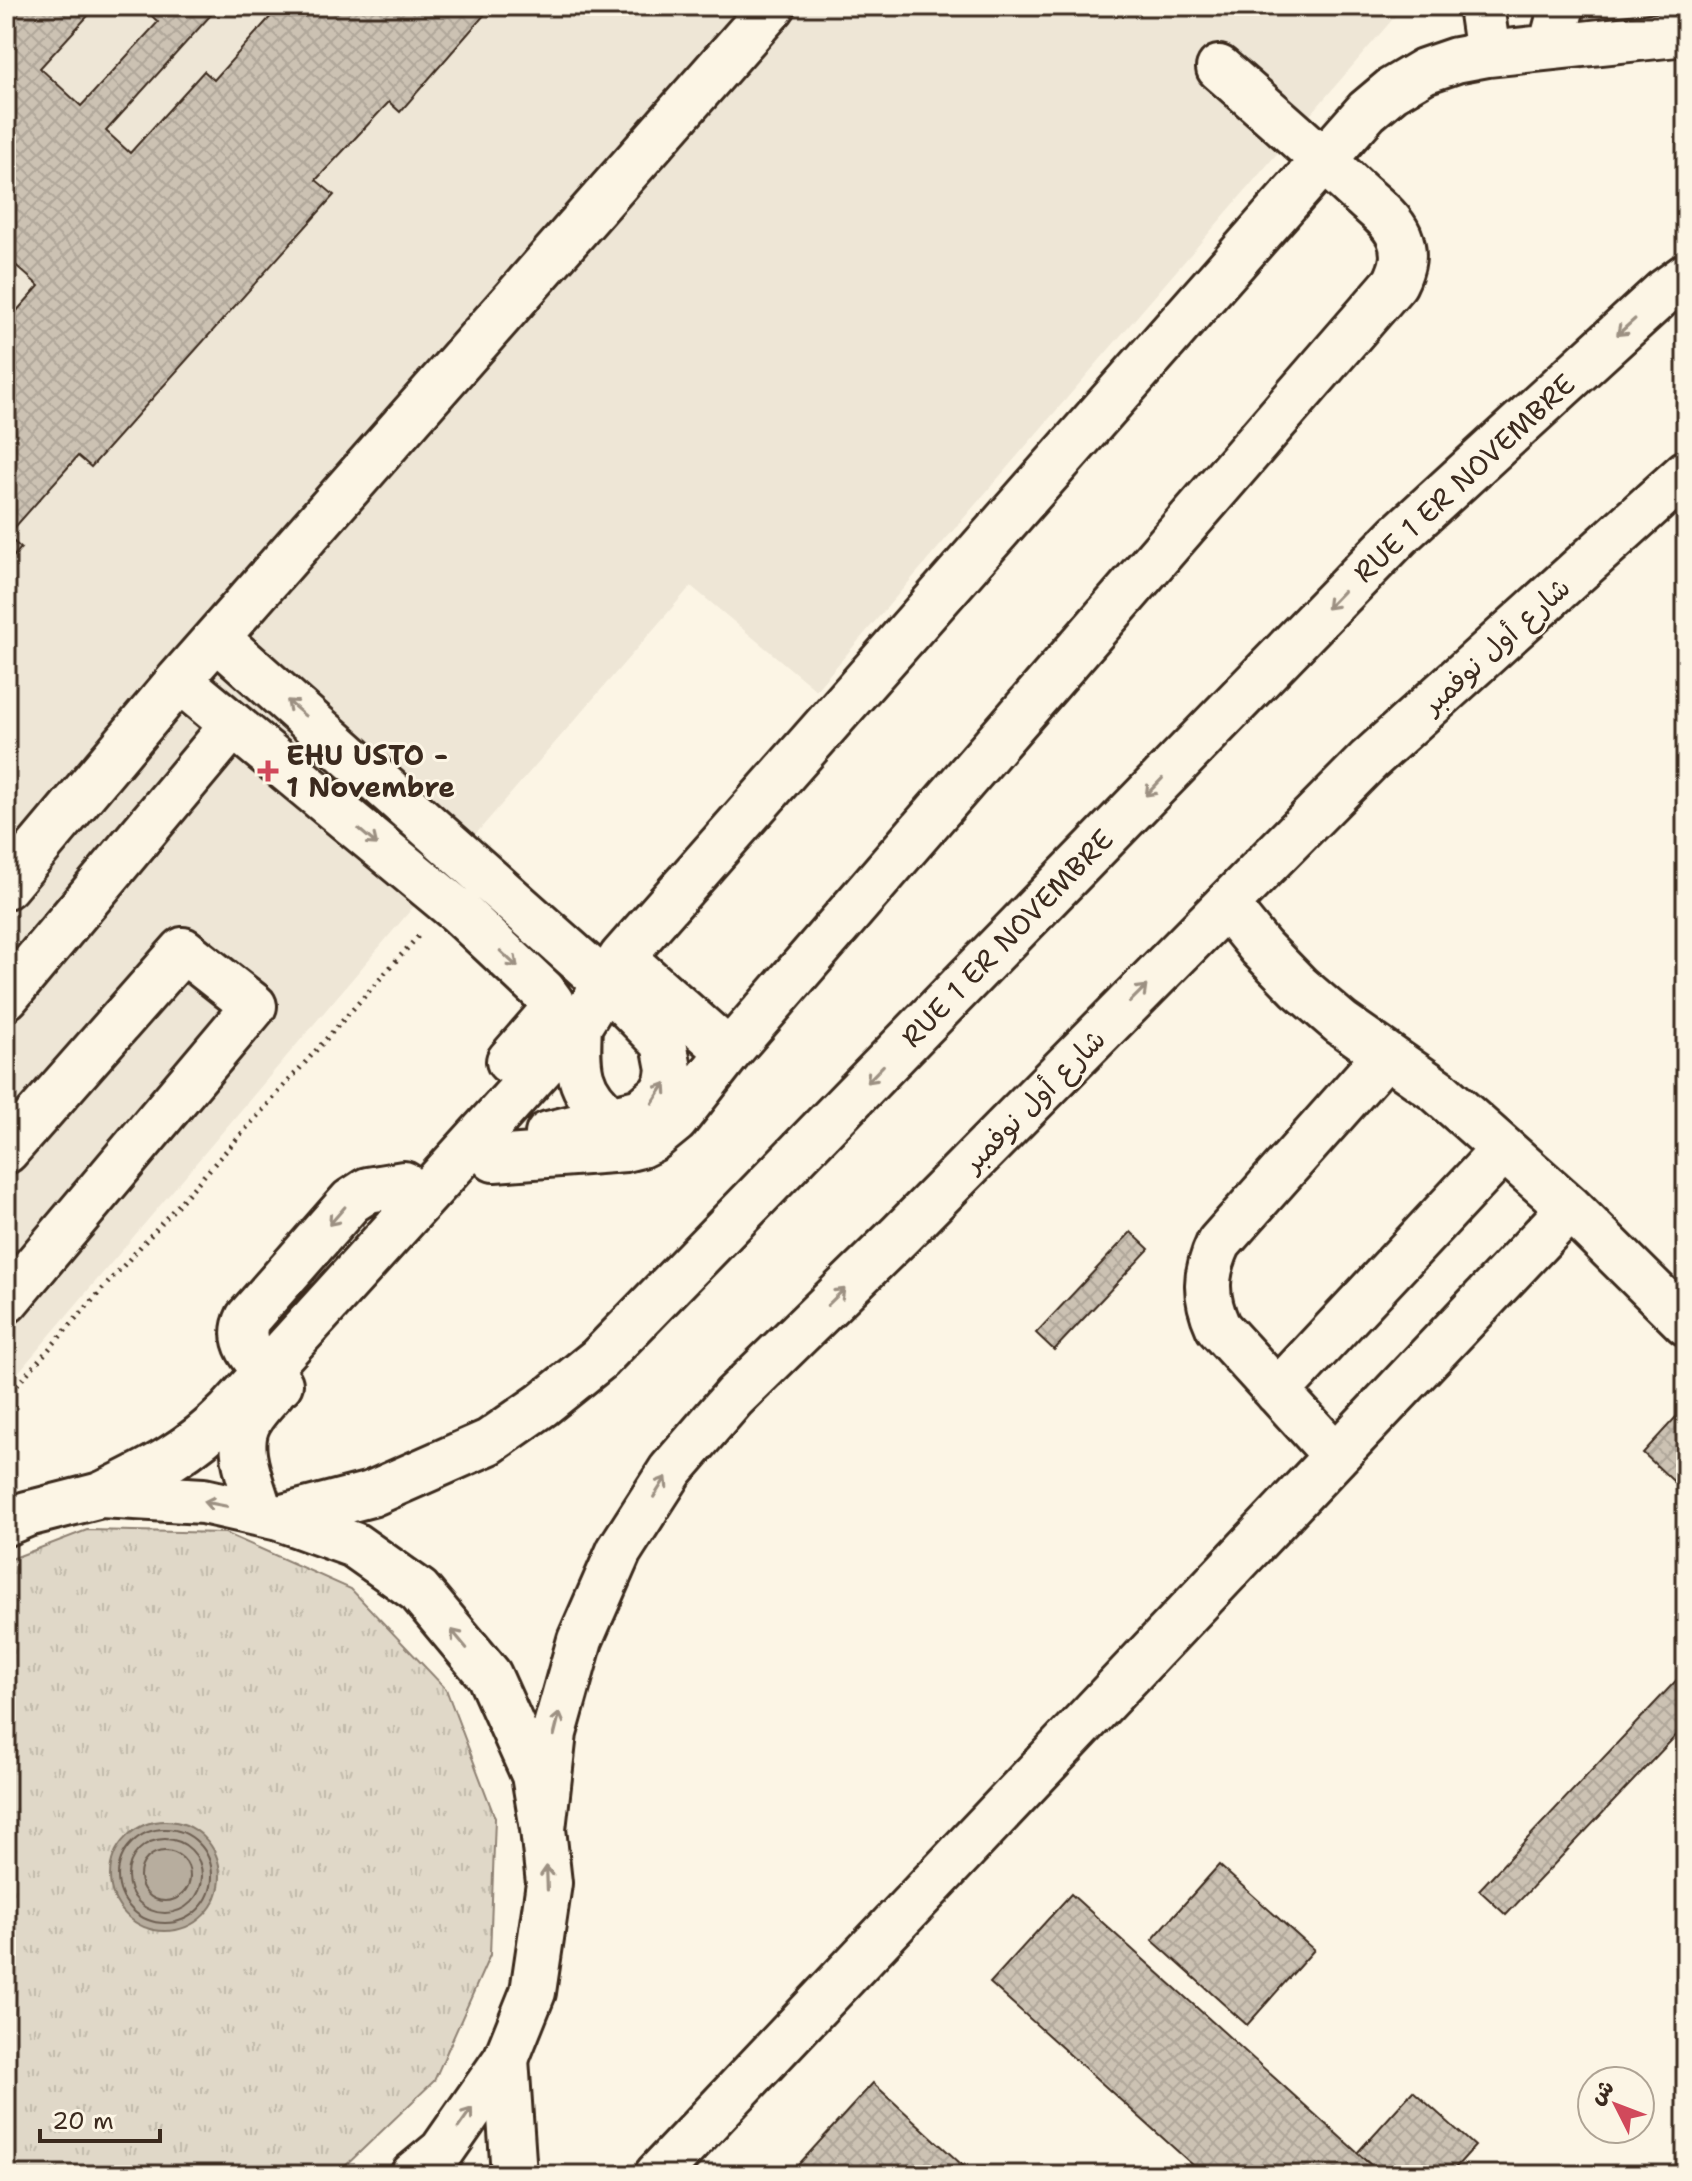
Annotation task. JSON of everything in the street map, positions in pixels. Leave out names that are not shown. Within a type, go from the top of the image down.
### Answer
[{"type":"main road","points":[[6,886],[179,680],[773,6]]},
{"type":"main road","points":[[1481,6],[1488,54]]},
{"type":"main road","points":[[1551,47],[1562,6]]},
{"type":"main road","points":[[270,1516],[243,1449],[243,1437],[247,1423],[273,1377],[605,970],[1367,111],[1392,90],[1424,71],[1456,60],[1686,33]]},
{"type":"main road","points":[[494,1159],[625,1149],[653,1139],[675,1121],[729,1052],[1395,283],[1402,268],[1403,251],[1389,221],[1219,68]]},
{"type":"main road","name":"RUE 1 ER NOVEMBRE","points":[[270,1516],[371,1494],[489,1442],[599,1359],[1399,535],[1664,292],[1686,276]]},
{"type":"main road","name":"شارع أول نوفمبر","points":[[543,1829],[554,1733],[580,1640],[619,1551],[671,1470],[734,1397],[900,1235],[1369,760],[1686,473]]},
{"type":"main road","points":[[218,639],[488,878],[605,970],[729,1052]]},
{"type":"main road","points":[[179,680],[453,907],[543,991],[565,1017],[580,1078],[592,1101],[611,1118]]},
{"type":"main road","points":[[6,997],[233,725]]},
{"type":"main road","points":[[453,907],[488,878]]},
{"type":"main road","points":[[1226,905],[1261,948],[1299,987],[1385,1056],[1438,1091],[1570,1208],[1686,1323]]},
{"type":"main road","points":[[6,1151],[183,950],[254,1006],[6,1301]]},
{"type":"main road","points":[[6,1523],[27,1514],[101,1495],[170,1461],[192,1446],[273,1377],[477,1170],[536,1137],[629,1116],[652,1104],[661,1094],[669,1069],[664,1043],[605,970]]},
{"type":"main road","points":[[273,1377],[284,1326],[547,1017],[565,1017]]},
{"type":"main road","points":[[1336,1456],[1218,1327],[1209,1307],[1206,1285],[1209,1264],[1219,1243],[1385,1056]]},
{"type":"main road","points":[[1277,1392],[1503,1150]]},
{"type":"main road","points":[[657,2175],[1570,1208]]},
{"type":"main road","points":[[101,1495],[203,1501],[270,1516],[354,1545],[419,1591],[489,1675],[534,1775],[543,1829],[549,1883],[533,1992],[506,2059],[442,2151],[413,2175]]},
{"type":"main road","points":[[506,2059],[514,2175]]},
{"type":"path","points":[[6,1397],[453,907]]},
{"type":"shaded area","name":"EHU USTO - 1 Novembre","points":[[6,6],[1404,6],[816,690],[691,586],[454,859],[6,1387]]},
{"type":"green space","points":[[87,1530],[225,1533],[351,1589],[446,1689],[495,1818],[490,1955],[434,2081],[336,2175],[6,2175],[6,1561]]},
{"type":"water","points":[[165,1821],[186,1825],[204,1837],[216,1855],[220,1876],[216,1897],[204,1915],[186,1927],[165,1931],[144,1927],[126,1915],[114,1897],[110,1876],[114,1855],[126,1837],[144,1825]]},
{"type":"building","points":[[6,6],[97,6],[40,68],[81,106],[158,22],[142,6],[219,6],[106,131],[130,153],[204,71],[214,80],[280,6],[492,6],[400,112],[389,102],[316,180],[334,195],[91,467],[78,456],[7,536],[21,548],[6,565],[6,323],[39,286],[11,261],[6,267]]},
{"type":"building","points":[[1131,1232],[1149,1249],[1054,1350],[1036,1333]]},
{"type":"building","points":[[1686,1406],[1686,1493],[1643,1453]]},
{"type":"building","points":[[1686,1670],[1686,1725],[1506,1915],[1479,1890]]},
{"type":"building","points":[[1219,1865],[1314,1950],[1247,2025],[1152,1940]]},
{"type":"building","points":[[1071,1894],[1382,2175],[1204,2175],[990,1983]]},
{"type":"building","points":[[873,2083],[973,2175],[789,2175]]},
{"type":"building","points":[[1413,2091],[1475,2146],[1449,2175],[1382,2175],[1357,2153]]},
{"type":"place","name":"EHU USTO - 1 Novembre","points":[[268,771]]}]
